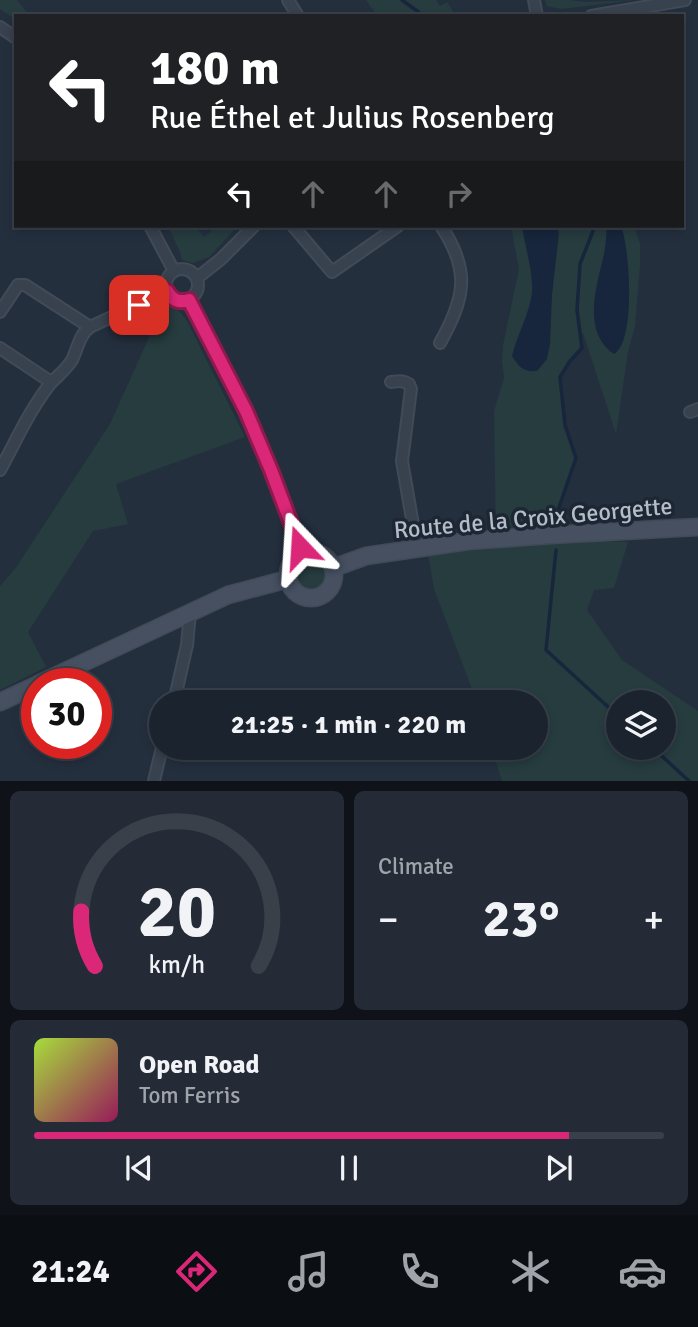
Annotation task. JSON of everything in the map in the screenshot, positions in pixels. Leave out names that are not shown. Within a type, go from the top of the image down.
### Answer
[{"type":"street","points":[[603,14],[685,0]]},
{"type":"street","points":[[151,228],[174,271]]},
{"type":"street","points":[[197,278],[252,228]]},
{"type":"street","points":[[295,228],[332,272],[395,228]]},
{"type":"street","points":[[440,343],[454,317],[461,293],[461,268],[442,228]]},
{"type":"street","points":[[185,269],[197,278],[198,288],[189,300],[178,301],[169,295],[166,280],[174,271],[185,269]]},
{"type":"street","points":[[0,312],[18,285],[25,285],[90,327]]},
{"type":"street","points":[[0,470],[23,424],[51,382],[72,360],[85,331],[167,291]]},
{"type":"street","points":[[189,300],[246,411],[302,553]]},
{"type":"street","points":[[0,348],[51,382]]},
{"type":"street","points":[[391,382],[404,381],[411,389],[402,461],[417,548]]},
{"type":"street","name":"Route de la Croix Georgette","points":[[333,568],[366,556],[486,540],[698,527]]},
{"type":"street","points":[[302,553],[324,556],[333,568],[334,579],[330,589],[317,598],[309,599],[295,593],[288,579],[290,564],[302,553]]},
{"type":"street","points":[[73,668],[228,595],[288,579]]},
{"type":"street","points":[[177,690],[187,645],[190,613]]},
{"type":"street","points":[[0,702],[21,692]]},
{"type":"street","points":[[154,781],[159,760]]},
{"type":"green space","points":[[0,0],[17,0],[28,14],[14,14],[14,19],[0,9]]},
{"type":"green space","points":[[366,0],[436,0],[440,6],[447,2],[455,14],[376,14]]},
{"type":"green space","points":[[545,0],[636,0],[561,9],[547,6]]},
{"type":"green space","points":[[169,228],[197,228],[204,237],[215,228],[236,228],[209,257],[193,263],[182,260]]},
{"type":"green space","points":[[511,228],[635,228],[640,244],[635,326],[628,352],[616,434],[583,333],[580,334],[582,348],[560,377],[565,425],[576,458],[555,519],[555,534],[581,540],[628,542],[614,588],[594,590],[587,610],[622,660],[667,690],[606,690],[606,760],[676,760],[676,696],[698,711],[698,781],[502,781],[495,760],[548,760],[548,690],[472,690],[434,589],[427,547],[496,539],[494,411],[504,378],[502,361],[519,269]]},
{"type":"green space","points":[[161,303],[182,314],[245,437],[116,484],[128,524],[93,531],[28,632],[46,667],[21,668],[21,680],[0,690],[0,586],[15,569],[110,424],[150,335],[141,312]]},
{"type":"green space","points":[[311,558],[324,563],[329,576],[324,589],[311,594],[298,589],[293,576],[298,563]]},
{"type":"water","points":[[522,228],[558,228],[550,344],[547,359],[537,371],[522,368],[512,356],[529,308],[532,292]]},
{"type":"water","points":[[607,228],[622,228],[629,273],[628,314],[626,332],[621,346],[614,354],[604,344],[594,320],[595,293],[605,251]]},
{"type":"waterway","points":[[402,0],[421,14]]},
{"type":"waterway","points":[[555,519],[576,458],[565,425],[560,377],[582,348],[577,310],[580,264],[592,228]]},
{"type":"waterway","points":[[556,550],[546,650],[606,705]]},
{"type":"waterway","points":[[666,760],[689,781]]},
{"type":"route","points":[[139,305],[167,291],[173,299],[189,300],[246,411],[300,547]]}]
